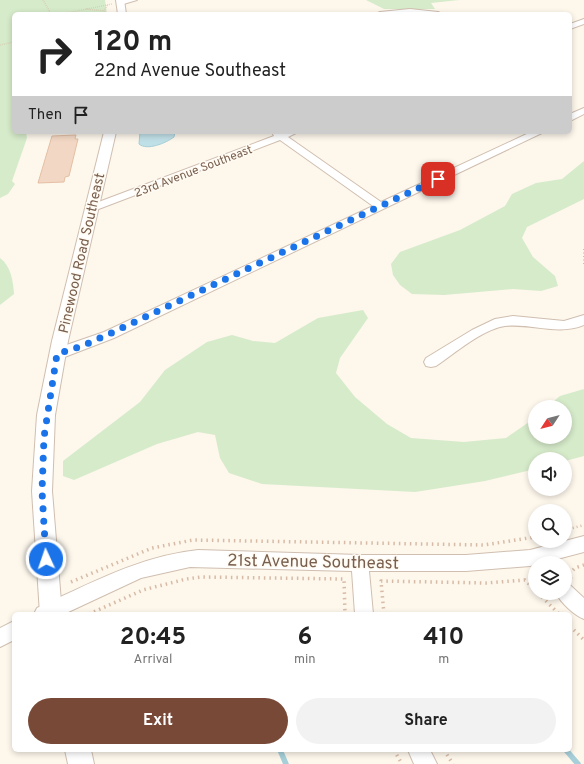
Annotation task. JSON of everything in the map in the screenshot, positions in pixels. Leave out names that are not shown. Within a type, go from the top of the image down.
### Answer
[{"type":"street","points":[[122,12],[120,1],[134,0]]},
{"type":"street","points":[[400,12],[419,12]]},
{"type":"street","points":[[572,25],[584,21]]},
{"type":"street","name":"Pinewood Road Southeast","points":[[48,612],[42,463],[46,414],[57,354],[110,134]]},
{"type":"street","points":[[277,134],[380,206]]},
{"type":"street","name":"23rd Avenue Southeast","points":[[92,208],[277,134]]},
{"type":"street","points":[[57,354],[82,346],[109,334],[535,134]]},
{"type":"street","points":[[431,362],[488,327],[503,321],[562,326],[584,320]]},
{"type":"street","name":"21st Avenue Southeast","points":[[546,556],[584,544]]},
{"type":"street","name":"21st Avenue Southeast","points":[[50,612],[151,566],[198,558],[360,563],[466,563],[528,560]]},
{"type":"street","points":[[360,563],[364,612]]},
{"type":"street","points":[[572,599],[584,610]]},
{"type":"street","points":[[0,638],[12,631]]},
{"type":"street","points":[[78,752],[81,764]]},
{"type":"street","points":[[419,752],[426,764]]},
{"type":"path","points":[[43,0],[50,9],[50,12]]},
{"type":"path","points":[[70,12],[78,10],[108,4],[106,10],[104,11],[78,10]]},
{"type":"path","points":[[0,45],[12,42]]},
{"type":"path","points":[[584,249],[584,264]]},
{"type":"path","points":[[572,528],[584,525]]},
{"type":"path","points":[[572,571],[575,568],[584,565]]},
{"type":"path","points":[[94,612],[152,586],[183,578],[201,577],[344,580],[345,612]]},
{"type":"path","points":[[384,612],[381,581],[486,583],[525,580],[528,583]]},
{"type":"path","points":[[545,600],[556,612]]},
{"type":"path","points":[[572,628],[584,640]]},
{"type":"path","points":[[395,752],[402,764]]},
{"type":"path","points":[[445,752],[453,764]]},
{"type":"green space","points":[[0,0],[105,0],[107,12],[12,12],[12,134],[26,134],[27,138],[12,181],[15,184],[8,194],[0,198]]},
{"type":"green space","points":[[366,0],[459,0],[431,3],[435,9],[384,9]]},
{"type":"green space","points":[[584,161],[584,199],[527,227],[522,238],[533,257],[555,276],[558,286],[541,291],[513,289],[444,295],[412,294],[400,285],[393,275],[391,264],[400,252],[460,230],[505,206],[512,194],[536,183],[562,179]]},
{"type":"green space","points":[[0,258],[9,269],[14,294],[0,305]]},
{"type":"green space","points":[[363,310],[368,318],[340,358],[336,373],[355,397],[387,424],[411,438],[464,442],[506,438],[528,423],[528,444],[572,444],[572,400],[555,400],[560,396],[584,389],[584,456],[572,459],[572,452],[528,452],[528,471],[485,481],[415,492],[262,484],[229,473],[220,458],[215,435],[198,432],[157,444],[74,480],[63,476],[63,461],[140,402],[165,370],[207,342],[232,335],[253,341],[275,343],[318,318]]},
{"type":"water","points":[[140,134],[175,134],[174,137],[166,142],[156,145],[147,147],[139,144]]},
{"type":"building","points":[[76,135],[75,139],[78,139],[69,176],[65,177],[64,182],[38,183],[52,136]]},
{"type":"waterway","points":[[281,752],[286,764]]},
{"type":"waterway","points":[[568,752],[578,764]]},
{"type":"route","points":[[46,559],[42,463],[46,414],[57,354],[82,346],[109,334],[438,179]]}]
